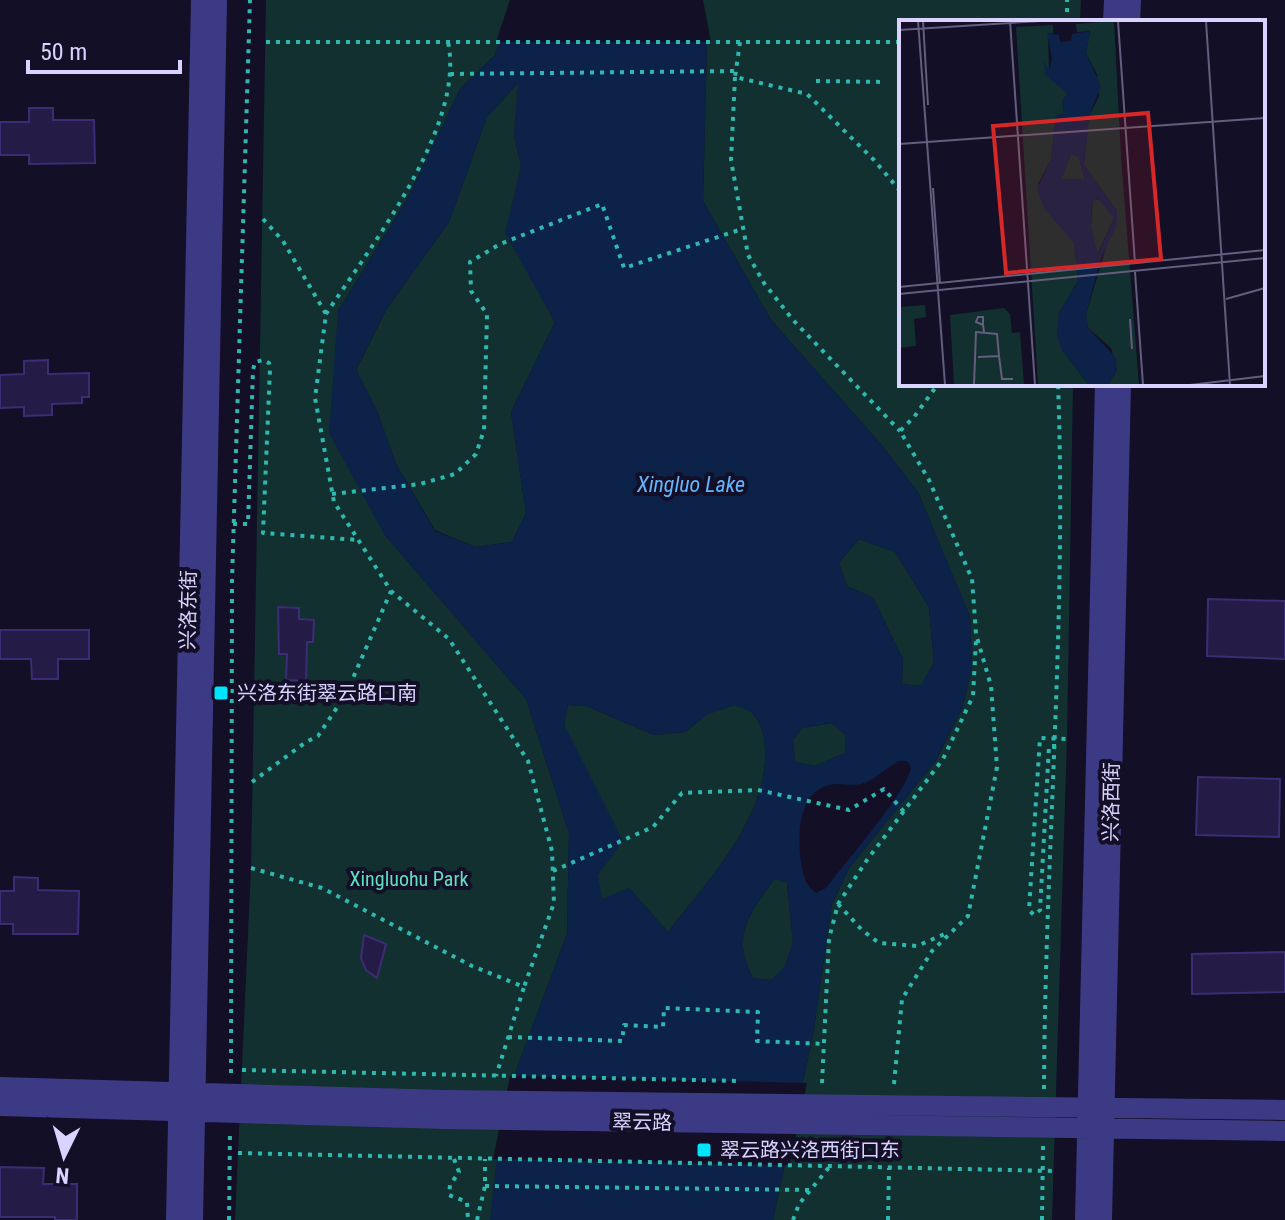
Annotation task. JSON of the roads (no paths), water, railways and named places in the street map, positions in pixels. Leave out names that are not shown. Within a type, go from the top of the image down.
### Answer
[{"type":"street","name":"兴洛东街","points":[[193,1220],[187,1101],[201,0]]},
{"type":"street","name":"兴洛东街","points":[[176,1220],[187,1101],[217,0]]},
{"type":"street","points":[[1113,20],[1114,0]]},
{"type":"street","points":[[1130,20],[1131,0]]},
{"type":"street","name":"兴洛西街","points":[[1102,1220],[1095,1106],[1105,386]]},
{"type":"street","name":"兴洛西街","points":[[1095,1106],[1121,386]]},
{"type":"street","name":"翠云路","points":[[0,1087],[187,1101],[824,1115],[1095,1128],[1285,1131]]},
{"type":"street","name":"翠云路","points":[[0,1106],[187,1101]]},
{"type":"street","name":"翠云路","points":[[824,1115],[1095,1106],[1285,1110]]},
{"type":"street","name":"兴洛西街","points":[[1085,1220],[1095,1128]]},
{"type":"water","name":"Xingluo Lake","points":[[509,14],[707,40],[703,201],[771,320],[879,442],[918,492],[970,616],[972,668],[962,709],[935,762],[849,868],[832,904],[813,1035],[773,1220],[490,1220],[497,1158],[514,1076],[567,934],[569,833],[526,699],[384,534],[329,433],[338,311],[406,201],[460,89],[495,55]],"holes":[[[518,83],[514,135],[521,166],[505,233],[555,322],[511,412],[526,513],[512,542],[475,547],[435,531],[396,464],[377,411],[356,369],[386,310],[449,222],[487,117]],[[859,539],[895,552],[929,607],[934,662],[921,686],[902,684],[903,659],[873,598],[847,586],[839,563]],[[568,705],[586,706],[654,735],[685,732],[708,714],[734,705],[751,712],[760,725],[765,746],[757,801],[732,848],[668,932],[629,888],[602,899],[598,875],[623,841],[564,724]],[[831,723],[846,735],[845,753],[815,766],[795,762],[793,740],[802,728]],[[898,761],[907,761],[911,767],[899,793],[874,828],[826,888],[816,893],[806,881],[800,854],[801,823],[807,803],[819,789],[829,785],[853,785],[870,780]],[[775,878],[787,883],[793,942],[785,966],[771,980],[753,978],[743,949],[746,925]]]},
{"type":"place","name":"兴洛东街翠云路口南","points":[[221,693]]},
{"type":"place","name":"翠云路兴洛西街口东","points":[[704,1150]]},
{"type":"park label","name":"Xingluohu Park","points":[[409,879]]}]
